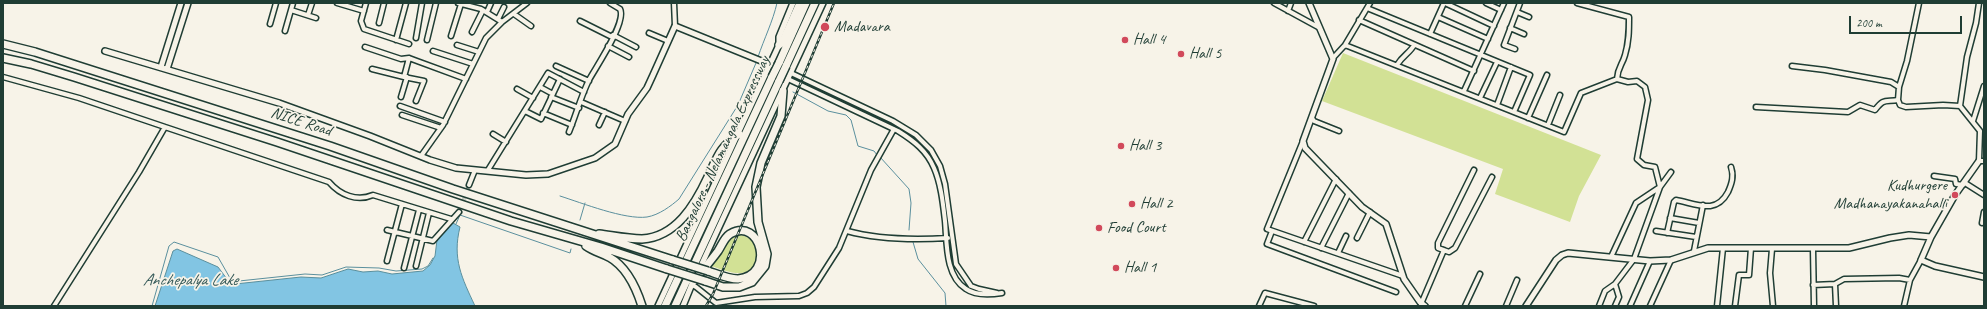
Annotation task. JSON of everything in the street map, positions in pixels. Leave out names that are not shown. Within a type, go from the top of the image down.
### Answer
[{"type":"highway","points":[[779,45],[783,42],[800,3]]},
{"type":"highway","name":"Bangalore - Nelamangala Expressway","points":[[782,64],[806,3]]},
{"type":"highway","name":"Bangalore - Nelamangala Expressway","points":[[665,306],[782,64],[815,3]]},
{"type":"highway","name":"NICE Road","points":[[3,44],[35,52],[330,146],[453,189],[589,232]]},
{"type":"highway","name":"NICE Road","points":[[3,58],[31,64],[240,130],[511,221],[576,240]]},
{"type":"highway","name":"Bangalore - Nelamangala Expressway","points":[[675,306],[775,79]]},
{"type":"highway","points":[[576,240],[723,287],[739,287],[752,282],[765,266],[767,254],[758,222],[756,187],[763,159],[781,116],[783,91]]},
{"type":"highway","points":[[589,232],[624,238],[643,239],[656,236],[672,228],[687,214],[695,202],[723,146],[739,134]]},
{"type":"highway","points":[[589,232],[673,260],[708,271],[734,279],[748,276],[759,264],[761,254],[759,242],[751,233],[740,231],[731,234],[723,240],[692,284]]},
{"type":"highway","points":[[576,240],[608,257],[621,267],[632,281],[642,306]]},
{"type":"street","points":[[161,68],[181,3]]},
{"type":"street","points":[[167,69],[188,3]]},
{"type":"street","points":[[270,24],[276,3]]},
{"type":"street","points":[[285,31],[293,3]]},
{"type":"street","points":[[308,15],[312,3]]},
{"type":"street","points":[[337,3],[348,5],[364,11]]},
{"type":"street","points":[[366,3],[361,20],[364,29],[409,44]]},
{"type":"street","points":[[379,23],[384,3]]},
{"type":"street","points":[[396,40],[406,3]]},
{"type":"street","points":[[416,38],[422,3]]},
{"type":"street","points":[[427,40],[436,3]]},
{"type":"street","points":[[451,36],[459,3],[474,5],[500,21]]},
{"type":"street","points":[[472,32],[485,11],[492,3]]},
{"type":"street","points":[[500,21],[514,14],[528,3]]},
{"type":"street","points":[[569,132],[589,81],[613,36],[621,12],[610,3]]},
{"type":"street","points":[[105,51],[279,103],[456,168],[526,175],[548,174],[594,158],[615,144],[624,121],[646,88],[674,26],[674,3]]},
{"type":"street","points":[[658,306],[779,45],[779,38],[792,3]]},
{"type":"street","points":[[683,306],[823,3]]},
{"type":"street","points":[[1274,3],[1318,27]]},
{"type":"street","points":[[1288,11],[1291,3]]},
{"type":"street","points":[[1309,3],[1318,27],[1333,58]]},
{"type":"street","points":[[1370,3],[1345,45],[1333,58],[1312,118],[1267,229],[1403,276]]},
{"type":"street","points":[[1430,34],[1445,3],[1494,26]]},
{"type":"street","points":[[1486,3],[1501,10]]},
{"type":"street","points":[[1464,91],[1504,3]]},
{"type":"street","points":[[1515,49],[1504,45],[1520,3]]},
{"type":"street","points":[[1577,3],[1629,17],[1629,35],[1624,57],[1618,68],[1617,79]]},
{"type":"street","points":[[1919,3],[1907,61],[1899,87],[1898,100],[1900,105],[1906,107],[1942,105],[1960,106]]},
{"type":"street","points":[[1904,306],[1910,280],[1931,237],[1955,195],[1982,161],[1982,130],[1973,122],[1960,106],[1967,57],[1976,23],[1979,3]]},
{"type":"street","points":[[421,156],[445,122],[486,38],[500,21],[504,7]]},
{"type":"street","points":[[1367,8],[1530,75],[1514,112]]},
{"type":"street","points":[[291,10],[316,18]]},
{"type":"street","points":[[1517,12],[1528,17]]},
{"type":"street","points":[[514,14],[531,26]]},
{"type":"street","points":[[1438,17],[1488,39]]},
{"type":"street","points":[[1360,20],[1474,71]]},
{"type":"street","points":[[580,22],[636,47]]},
{"type":"street","points":[[674,26],[791,72],[892,121],[916,135],[931,150],[940,166],[945,184],[956,264],[971,286],[1002,293],[977,294],[966,289],[957,280],[950,265],[940,185],[934,167],[926,153],[913,140],[894,129],[772,71],[770,65]]},
{"type":"street","points":[[1510,28],[1524,34]]},
{"type":"street","points":[[649,33],[668,40]]},
{"type":"street","points":[[457,45],[479,52]]},
{"type":"street","points":[[1345,45],[1564,132],[1582,93],[1617,79],[1628,82],[1637,81],[1645,87],[1648,100],[1637,159],[1644,165],[1655,167],[1660,187]]},
{"type":"street","points":[[1397,65],[1402,56],[1411,50],[1414,45]]},
{"type":"street","points":[[608,46],[629,57]]},
{"type":"street","points":[[365,47],[401,59],[409,58],[466,79]]},
{"type":"street","points":[[434,51],[473,64]]},
{"type":"street","points":[[402,97],[409,58]]},
{"type":"street","points":[[1480,98],[1497,62]]},
{"type":"street","points":[[556,66],[589,81]]},
{"type":"street","points":[[1792,66],[1826,70],[1891,82],[1899,87]]},
{"type":"street","points":[[1497,105],[1511,67]]},
{"type":"street","points":[[372,69],[424,81],[416,102]]},
{"type":"street","points":[[488,170],[548,74],[584,92]]},
{"type":"street","points":[[1528,118],[1547,75]]},
{"type":"street","points":[[3,77],[79,98],[329,182],[337,192],[363,200],[373,195],[451,220]]},
{"type":"street","points":[[525,111],[541,119],[560,79]]},
{"type":"street","points":[[1973,122],[1984,86]]},
{"type":"street","points":[[540,88],[579,108]]},
{"type":"street","points":[[517,89],[534,98]]},
{"type":"street","points":[[1548,125],[1560,95]]},
{"type":"street","points":[[1756,107],[1848,112],[1860,105],[1875,110],[1881,102],[1898,100]]},
{"type":"street","points":[[581,102],[624,121]]},
{"type":"street","points":[[400,106],[445,122]]},
{"type":"street","points":[[599,125],[605,112]]},
{"type":"street","points":[[543,114],[572,125]]},
{"type":"street","points":[[402,115],[441,128]]},
{"type":"street","points":[[1312,118],[1314,121],[1339,131]]},
{"type":"street","points":[[54,306],[139,172],[165,127]]},
{"type":"street","points":[[692,284],[715,304],[755,297],[798,296],[807,293],[814,288],[840,248],[871,170],[894,129]]},
{"type":"street","points":[[493,134],[506,142]]},
{"type":"street","points":[[1303,141],[1305,148],[1362,207],[1389,228],[1403,276],[1420,304]]},
{"type":"street","points":[[1667,233],[1673,203],[1676,200],[1717,206],[1724,200],[1734,175],[1731,167]]},
{"type":"street","points":[[469,186],[475,170]]},
{"type":"street","points":[[1474,170],[1438,243],[1438,248],[1449,252],[1455,248],[1492,177]]},
{"type":"street","points":[[1599,306],[1605,291],[1614,284],[1634,259],[1660,187],[1671,172]]},
{"type":"street","points":[[1934,176],[1955,179],[1956,184],[1964,184],[1984,195]]},
{"type":"street","points":[[1304,242],[1336,179]]},
{"type":"street","points":[[1611,257],[1636,203],[1660,187]]},
{"type":"street","points":[[1320,248],[1349,193]]},
{"type":"street","points":[[387,261],[402,204]]},
{"type":"street","points":[[1694,251],[1703,205]]},
{"type":"street","points":[[404,268],[419,210]]},
{"type":"street","points":[[387,230],[433,241],[458,212]]},
{"type":"street","points":[[1357,238],[1370,212]]},
{"type":"street","points":[[1982,223],[1984,212]]},
{"type":"street","points":[[416,266],[429,213]]},
{"type":"street","points":[[1670,218],[1699,223]]},
{"type":"street","points":[[847,231],[879,237],[930,240],[952,238]]},
{"type":"street","points":[[1272,231],[1267,244],[1396,292]]},
{"type":"street","points":[[1656,231],[1696,237]]},
{"type":"street","points":[[1526,306],[1556,260],[1562,255],[1568,253],[1650,261],[1671,260],[1694,251],[1708,248],[1849,248],[1909,235],[1931,237]]},
{"type":"street","points":[[1338,254],[1346,236]]},
{"type":"street","points":[[1717,306],[1723,248]]},
{"type":"street","points":[[1735,306],[1739,275],[1749,275],[1751,248]]},
{"type":"street","points":[[1772,249],[1770,273],[1773,306]]},
{"type":"street","points":[[1813,249],[1814,306]]},
{"type":"street","points":[[1420,304],[1444,250]]},
{"type":"street","points":[[1650,306],[1671,260]]},
{"type":"street","points":[[1921,260],[1935,266],[1984,277]]},
{"type":"street","points":[[1630,306],[1650,261]]},
{"type":"street","points":[[1465,306],[1480,274]]},
{"type":"street","points":[[1814,284],[1835,284],[1844,279],[1899,278],[1910,280]]},
{"type":"street","points":[[1506,306],[1517,280]]},
{"type":"street","points":[[1614,284],[1619,297],[1615,306]]},
{"type":"street","points":[[1835,284],[1836,306]]},
{"type":"street","points":[[1259,306],[1265,292],[1314,306]]},
{"type":"green space","points":[[1343,53],[1601,155],[1579,196],[1570,222],[1495,194],[1503,169],[1322,101]]},
{"type":"green space","points":[[740,235],[754,242],[757,248],[757,261],[754,266],[749,271],[734,273],[711,266],[727,243],[735,236]]},
{"type":"water","name":"Anchepalya Lake","points":[[453,223],[460,227],[457,249],[458,259],[462,277],[475,306],[155,306],[173,251],[177,249],[218,267],[230,283],[235,284],[301,277],[321,278],[348,269],[363,272],[378,271],[392,274],[423,271],[430,265],[435,256],[437,240]]},
{"type":"waterway","points":[[758,57],[777,3]]},
{"type":"waterway","points":[[560,196],[616,214],[627,216],[647,217],[669,207],[679,199],[738,105],[756,63]]},
{"type":"waterway","points":[[793,92],[828,111],[846,115],[851,120],[858,146],[874,151],[877,155]]},
{"type":"waterway","points":[[880,157],[909,189],[911,203],[909,230]]},
{"type":"waterway","points":[[580,220],[585,203]]},
{"type":"waterway","points":[[456,224],[460,215],[570,253],[571,249]]},
{"type":"waterway","points":[[152,306],[169,246],[174,242],[218,257],[230,278],[239,281],[305,274],[322,275],[346,267],[379,268],[396,271],[422,269],[428,266],[433,258]]},
{"type":"waterway","points":[[913,242],[918,259],[945,293],[946,306]]},
{"type":"tunnel","points":[[459,212],[469,185]]},
{"type":"railway","points":[[706,306],[713,294],[834,3]]},
{"type":"place","name":"Madavara","points":[[825,27]]},
{"type":"place","name":"Hall 4","points":[[1125,40]]},
{"type":"place","name":"Hall 5","points":[[1181,54]]},
{"type":"place","name":"Hall 3","points":[[1121,146]]},
{"type":"place","name":"Kudhurgere Madhanayakanahalli","points":[[1955,195]]},
{"type":"place","name":"Hall 2","points":[[1132,204]]},
{"type":"place","name":"Food Court","points":[[1099,228]]},
{"type":"place","name":"Hall 1","points":[[1116,268]]}]
